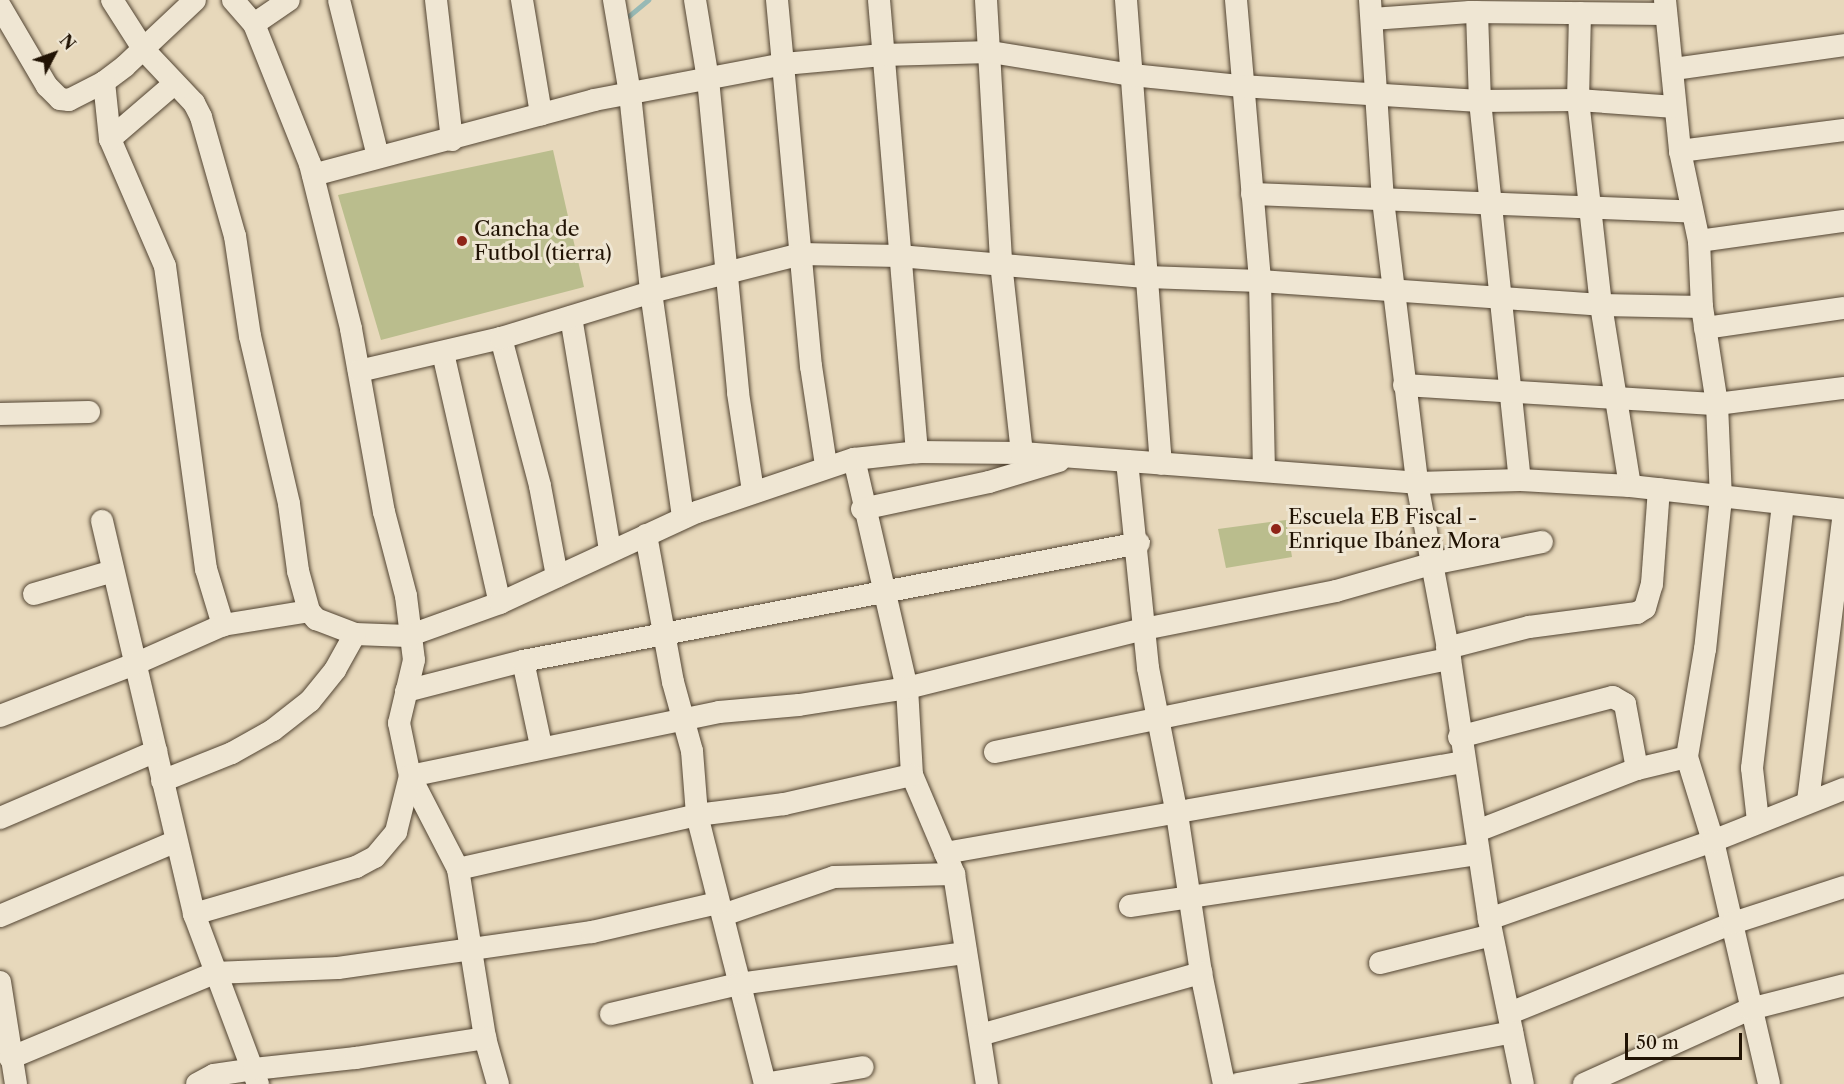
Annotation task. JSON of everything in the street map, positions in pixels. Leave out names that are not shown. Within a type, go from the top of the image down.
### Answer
[{"type":"street","points":[[112,0],[144,50],[174,84],[194,102],[201,117],[235,236],[252,346],[289,504],[298,571],[309,611],[316,619],[356,634],[408,636],[500,603],[683,518],[753,491],[826,465],[854,459],[917,452],[1022,453],[1067,459],[1127,461],[1417,483],[1520,480],[1630,486],[1783,504],[1844,512],[1808,801]]},
{"type":"street","points":[[2,14],[47,86],[60,99],[69,100],[104,82],[144,50],[195,0]]},
{"type":"street","points":[[233,0],[254,24],[313,175],[359,371],[384,512],[406,596],[408,636],[414,660],[399,723],[410,776],[458,869],[485,1038],[498,1084]]},
{"type":"street","points":[[254,24],[289,0]]},
{"type":"street","points":[[339,0],[378,157]]},
{"type":"street","points":[[436,0],[452,140]]},
{"type":"street","points":[[522,0],[541,114]]},
{"type":"street","points":[[614,0],[630,94],[651,292],[683,518]]},
{"type":"street","points":[[695,0],[708,79],[726,271],[753,491]]},
{"type":"street","points":[[777,0],[811,366],[826,465]]},
{"type":"street","points":[[879,0],[917,452]]},
{"type":"street","points":[[986,0],[991,52],[1001,263],[1022,453]]},
{"type":"street","points":[[1126,0],[1145,277],[1161,464]]},
{"type":"street","points":[[1236,0],[1241,86],[1260,280],[1264,471]]},
{"type":"street","points":[[1523,1084],[1491,927],[1459,737],[1448,654],[1417,483],[1383,200],[1371,9],[1472,8],[1580,13],[1665,7],[1674,69],[1680,151],[1699,241],[1703,317],[1717,404],[1721,498],[1705,649],[1687,757],[1713,841],[1769,1084]]},
{"type":"street","points":[[1472,8],[1490,204],[1502,297],[1520,480]]},
{"type":"street","points":[[1580,13],[1578,100],[1601,305],[1618,398],[1630,486]]},
{"type":"street","points":[[1674,69],[1844,45]]},
{"type":"street","points":[[313,175],[452,140],[541,114],[630,94],[784,64],[883,55],[991,52],[1132,75],[1241,86],[1480,101],[1578,100],[1675,107]]},
{"type":"street","points":[[104,82],[110,139],[165,266],[206,568],[223,625]]},
{"type":"street","points":[[110,139],[174,84]]},
{"type":"street","points":[[1680,151],[1844,130]]},
{"type":"street","points":[[1252,194],[1692,212]]},
{"type":"street","points":[[1699,241],[1844,221]]},
{"type":"street","points":[[359,371],[501,338],[651,292],[726,271],[801,254],[899,256],[1145,277],[1260,280],[1601,305],[1703,317],[1844,308]]},
{"type":"street","points":[[571,317],[610,551]]},
{"type":"street","points":[[501,338],[540,486],[557,576]]},
{"type":"street","points":[[443,353],[500,603]]},
{"type":"street","points":[[1404,385],[1717,404],[1844,388]]},
{"type":"street","points":[[0,414],[89,412]]},
{"type":"street","points":[[854,459],[862,509],[907,688],[912,775],[950,864],[987,1084]]},
{"type":"street","points":[[862,509],[989,482],[1067,459]]},
{"type":"street","points":[[1127,461],[1138,543],[1144,628],[1157,719],[1177,814],[1201,974],[1224,1084]]},
{"type":"street","points":[[995,752],[1157,719],[1448,654],[1529,627],[1637,613],[1645,608],[1652,584],[1659,489]]},
{"type":"street","points":[[1758,821],[1752,768],[1783,504]]},
{"type":"street","points":[[102,520],[156,751],[174,842],[194,914],[214,973],[256,1076]]},
{"type":"street","points":[[646,535],[681,719],[692,751],[697,815],[765,1084],[863,1067]]},
{"type":"street","points":[[410,776],[541,746],[681,719],[907,688],[1144,628],[1336,591],[1431,564],[1542,542]]},
{"type":"street","points":[[406,691],[524,662],[664,637],[1138,543]]},
{"type":"street","points":[[34,594],[113,571]]},
{"type":"street","points":[[0,716],[135,664],[223,625],[309,611]]},
{"type":"street","points":[[162,781],[232,753],[273,730],[310,701],[335,670],[356,634]]},
{"type":"street","points":[[524,662],[541,746]]},
{"type":"street","points":[[1459,737],[1613,697],[1624,704],[1637,769]]},
{"type":"street","points":[[0,818],[156,751]]},
{"type":"street","points":[[1130,906],[1477,843],[1637,769],[1687,757]]},
{"type":"street","points":[[10,1058],[214,973],[338,968],[472,946],[592,932],[720,909],[834,878],[950,864],[1062,830],[1177,814],[1463,762]]},
{"type":"street","points":[[458,869],[697,815],[784,804],[912,775]]},
{"type":"street","points":[[194,914],[356,867],[375,857],[396,832],[410,776]]},
{"type":"street","points":[[1380,963],[1491,927],[1713,841],[1808,801],[1844,789]]},
{"type":"street","points":[[0,916],[174,842]]},
{"type":"street","points":[[1238,1084],[1511,1023],[1733,923],[1844,887]]},
{"type":"street","points":[[611,1014],[738,984],[966,953]]},
{"type":"street","points":[[980,1035],[1201,974]]},
{"type":"street","points":[[1584,1084],[1750,1009],[1844,985]]},
{"type":"street","points":[[1,996],[16,1084]]},
{"type":"street","points":[[197,1084],[214,1075],[256,1076],[485,1038]]},
{"type":"green space","name":"Cancha de Futbol (tierra)","points":[[553,150],[584,287],[381,340],[338,195]]},
{"type":"green space","points":[[1286,520],[1292,557],[1226,568],[1218,529]]},
{"type":"waterway","points":[[629,16],[648,0]]},
{"type":"place","name":"Cancha de Futbol (tierra)","points":[[462,241]]},
{"type":"place","name":"Escuela EB Fiscal - Enrique Ibánez Mora","points":[[1276,529]]}]
